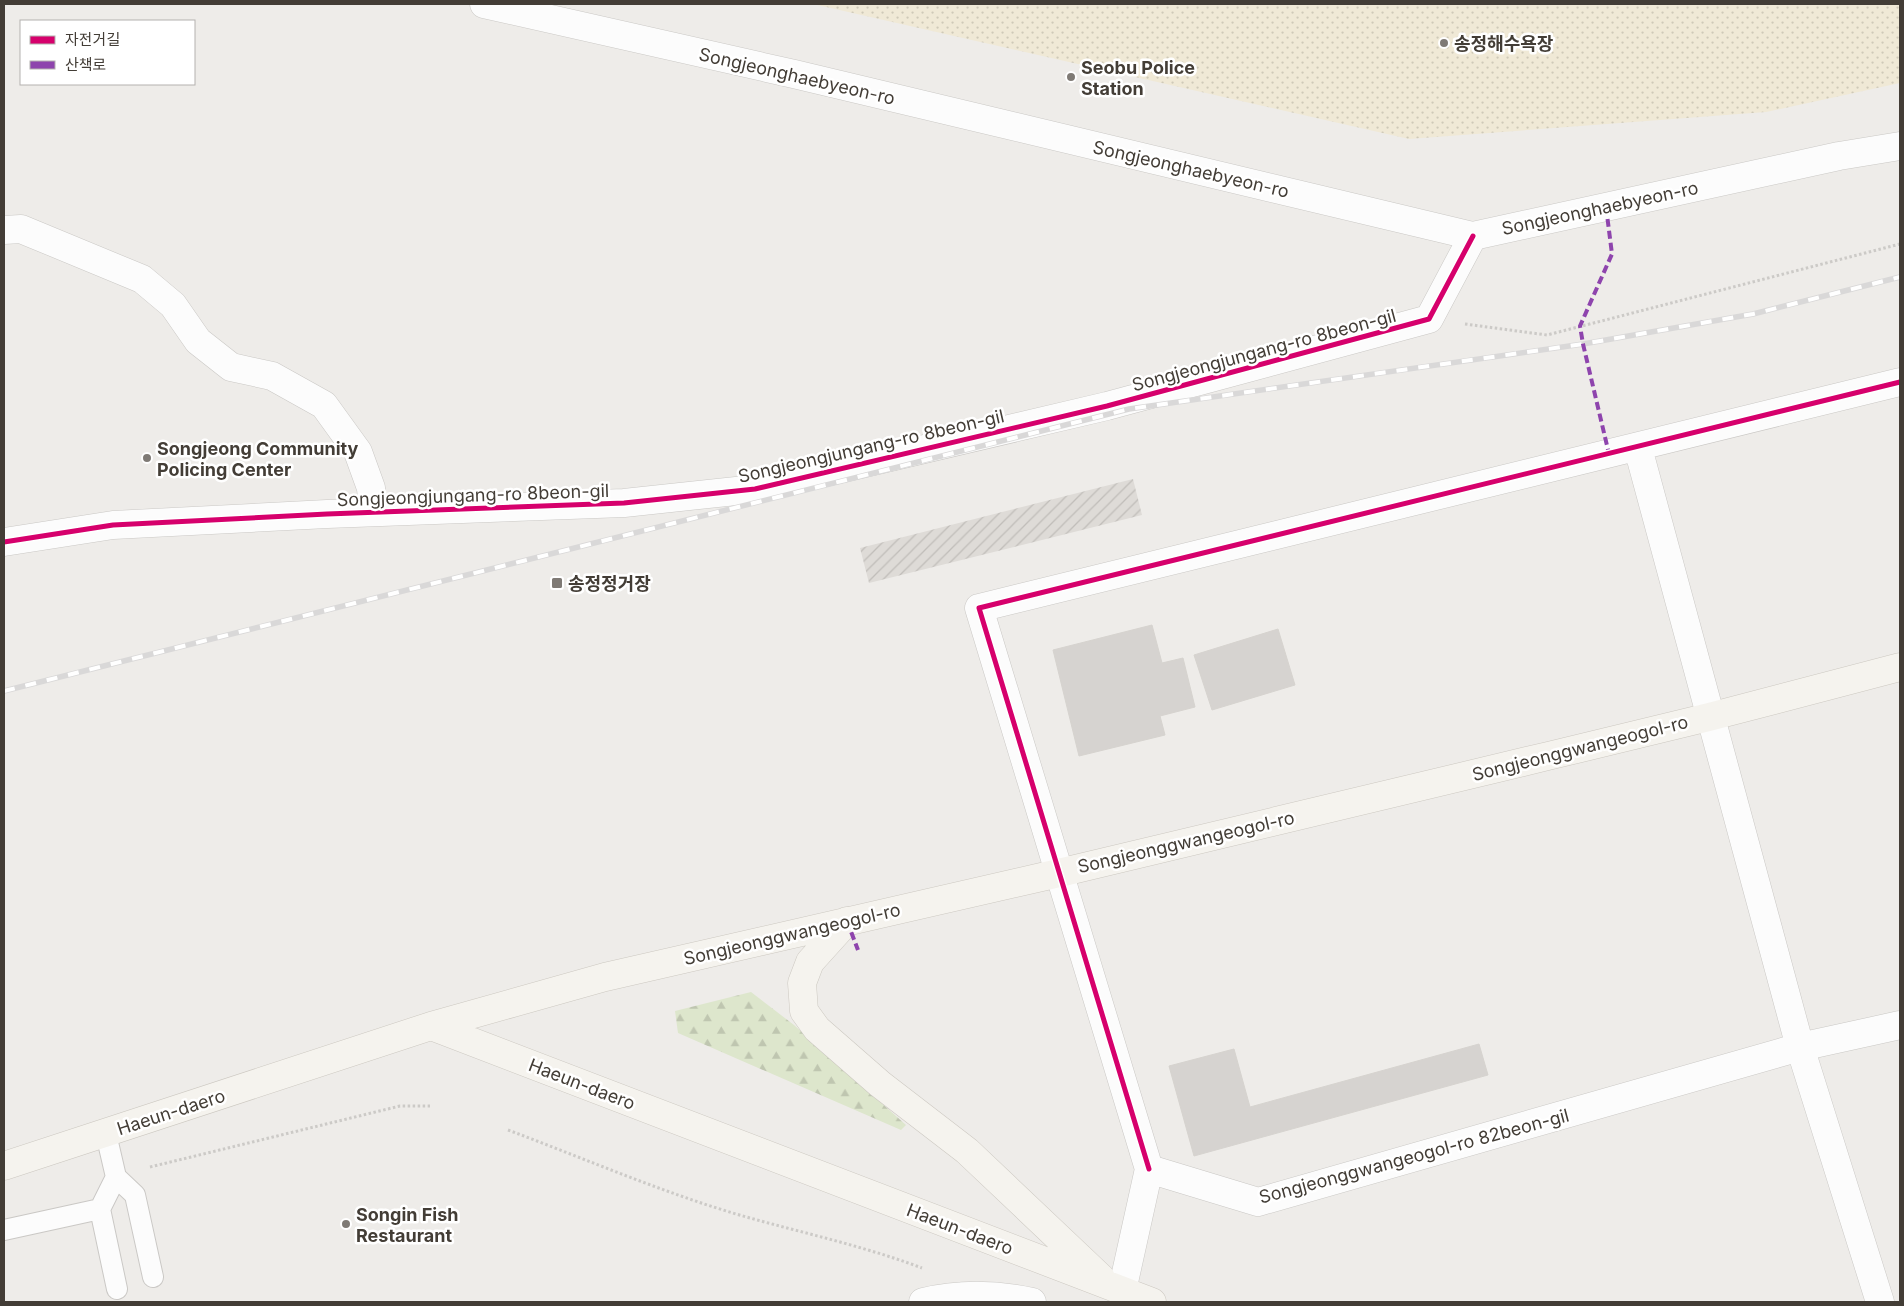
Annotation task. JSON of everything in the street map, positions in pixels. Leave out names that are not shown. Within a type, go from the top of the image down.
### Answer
[{"type":"main road","name":"Songjeonggwangeogol-ro","points":[[431,1026],[605,977],[1059,873],[1709,717],[1900,667]]},
{"type":"main road","points":[[847,921],[810,962],[802,983],[804,1011],[817,1029],[880,1084],[968,1151],[1116,1288]]},
{"type":"main road","name":"Haeun-daero","points":[[4,1166],[431,1026],[1152,1302]]},
{"type":"street","name":"Songjeonghaebyeon-ro","points":[[484,4],[804,76],[1473,236],[1830,158],[1900,146]]},
{"type":"street","name":"Songjeongjungang-ro 8beon-gil","points":[[4,230],[21,230],[142,279],[174,305],[198,341],[231,367],[272,376],[324,405],[358,452],[371,488],[372,512]]},
{"type":"street","points":[[1430,319],[1473,236]]},
{"type":"street","name":"Songjeongjungang-ro 8beon-gil","points":[[4,542],[113,525],[372,512],[624,503],[755,489],[1107,406],[1430,319]]},
{"type":"street","points":[[1116,1288],[1149,1169],[979,608],[1638,448],[1900,382]]},
{"type":"street","points":[[1638,448],[1709,717]]},
{"type":"street","name":"Songjeonggwangeogol-ro","points":[[1709,717],[1800,1047]]},
{"type":"street","name":"Songjeonggwangeogol-ro 82beon-gil","points":[[1149,1169],[1258,1202],[1800,1047],[1900,1025]]},
{"type":"street","points":[[1800,1047],[1880,1302]]},
{"type":"street","points":[[923,1302],[963,1294],[1017,1298],[1032,1302]]},
{"type":"lane","points":[[106,1134],[116,1177],[135,1195],[153,1277]]},
{"type":"lane","points":[[116,1177],[100,1209],[117,1289]]},
{"type":"lane","points":[[4,1230],[100,1209]]},
{"type":"path","points":[[1430,319],[1547,335],[1900,244]]},
{"type":"path","points":[[116,1177],[168,1162],[400,1106],[430,1106]]},
{"type":"path","points":[[508,1130],[735,1214],[892,1256],[924,1269]]},
{"type":"shaded area","points":[[1133,479],[1142,515],[869,583],[860,548]]},
{"type":"green space","points":[[751,992],[794,1025],[906,1125],[901,1130],[678,1033],[675,1011]]},
{"type":"sand","name":"송정해수욕장","points":[[813,4],[1900,4],[1900,83],[1766,112],[1409,139]]},
{"type":"building","points":[[1152,625],[1162,663],[1183,658],[1195,707],[1160,716],[1165,735],[1079,756],[1053,650]]},
{"type":"building","points":[[1278,629],[1295,685],[1212,710],[1194,655]]},
{"type":"building","points":[[1479,1044],[1488,1075],[1194,1156],[1169,1066],[1234,1049],[1250,1107]]},
{"type":"railway","points":[[4,691],[1129,409],[1583,344],[1753,314],[1900,277]]},
{"type":"marked path","points":[[1606,207],[1612,254],[1580,326],[1609,454]]},
{"type":"marked path","points":[[847,921],[858,950]]},
{"type":"cycle path","points":[[4,542],[113,525],[327,514],[624,503],[755,489],[1107,406],[1429,319],[1473,236]]},
{"type":"cycle path","points":[[1149,1169],[979,608],[1900,382]]},
{"type":"place","name":"송정해수욕장","points":[[1444,43]]},
{"type":"place","name":"Seobu Police Station","points":[[1071,77]]},
{"type":"place","name":"Songjeong Community Policing Center","points":[[147,458]]},
{"type":"place","name":"송정정거장","points":[[557,583]]},
{"type":"place","name":"Songin Fish Restaurant","points":[[346,1224]]}]
